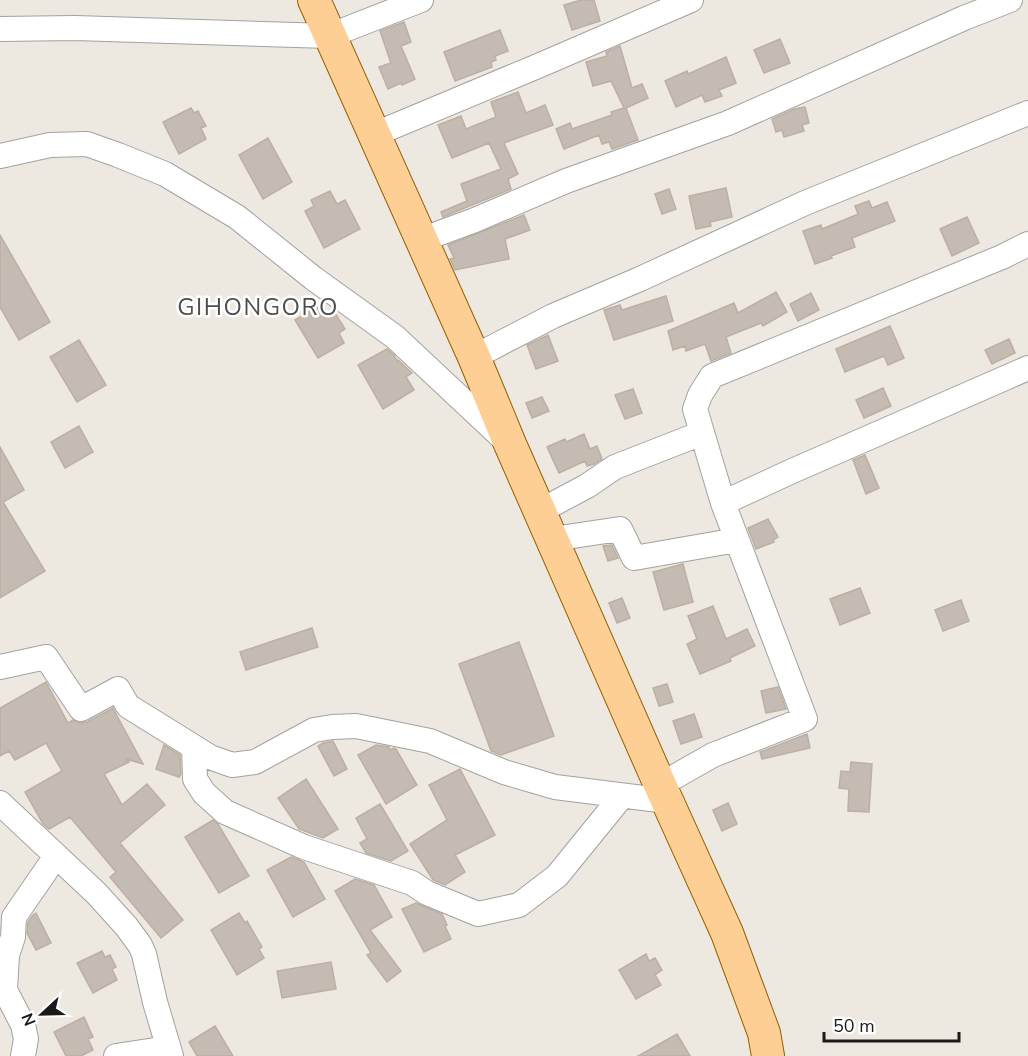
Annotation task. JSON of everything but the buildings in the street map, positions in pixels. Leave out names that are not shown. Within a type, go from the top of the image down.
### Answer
[{"type":"main road","points":[[314,0],[474,357],[510,444],[727,933],[764,1033],[768,1056]]},
{"type":"street","points":[[0,29],[75,28],[329,36],[421,0]]},
{"type":"street","points":[[373,135],[691,0]]},
{"type":"street","points":[[421,240],[475,220],[566,181],[728,123],[964,18],[1010,0]]},
{"type":"street","points":[[474,357],[553,316],[805,204],[1028,113]]},
{"type":"street","points":[[0,156],[50,145],[87,144],[165,174],[237,217],[313,278],[395,337],[510,444]]},
{"type":"street","points":[[0,667],[46,657],[81,709],[118,689],[128,706],[210,757],[232,765],[255,762],[314,730],[356,726],[430,741],[504,772],[555,788],[622,796],[664,793],[713,755],[805,719],[723,503],[695,409],[700,395],[712,376],[1002,257],[1028,244]]},
{"type":"street","points":[[723,503],[1028,368]]},
{"type":"street","points":[[540,511],[587,486],[615,467],[702,433]]},
{"type":"street","points":[[553,539],[620,529],[634,558],[737,540]]},
{"type":"street","points":[[194,747],[195,779],[204,793],[225,812],[304,847],[412,883],[427,893],[478,915],[519,905],[557,876],[622,796]]},
{"type":"street","points":[[0,803],[96,893],[140,945],[154,1002],[170,1052],[116,1056]]},
{"type":"street","points":[[23,1056],[26,1039],[23,1025],[5,990],[7,955],[13,937],[14,917],[56,856]]},
{"type":"district","name":"GIHONGORO","points":[[258,307]]}]
